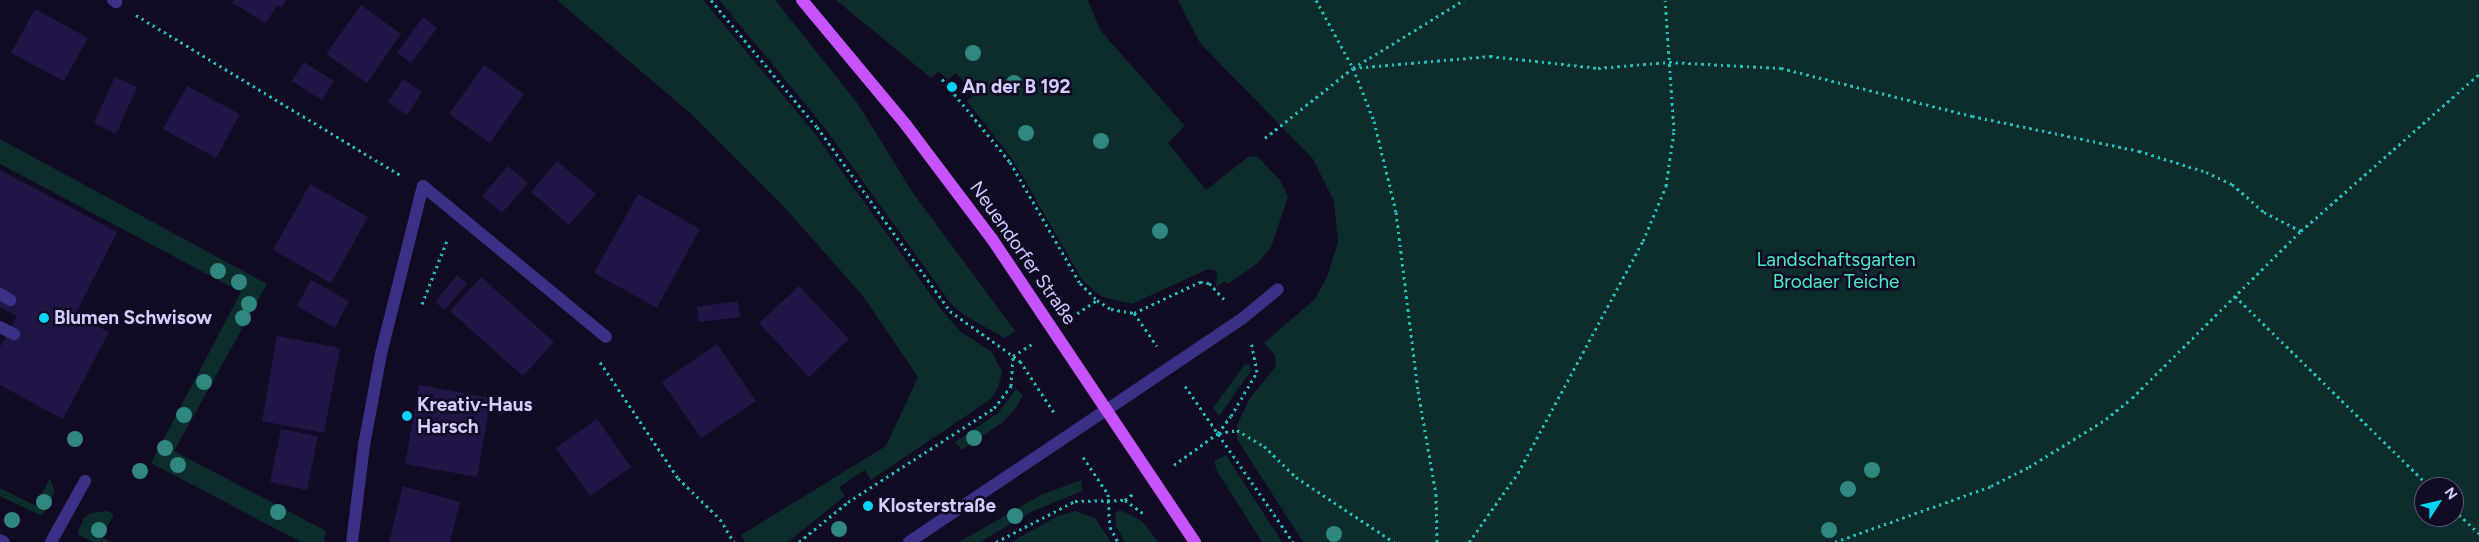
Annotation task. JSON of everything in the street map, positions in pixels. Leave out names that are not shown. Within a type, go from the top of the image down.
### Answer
[{"type":"main road","name":"Neuendorfer Straße","points":[[802,0],[893,109],[992,239],[1108,409],[1195,542]]},
{"type":"street","points":[[352,542],[364,445],[380,354],[423,186],[606,337]]},
{"type":"street","points":[[909,542],[1243,318],[1278,289]]},
{"type":"street","points":[[0,327],[14,334]]},
{"type":"street","points":[[51,542],[84,481]]},
{"type":"street","points":[[0,540],[4,542]]},
{"type":"path","points":[[712,0],[817,127],[950,311],[1013,356],[1069,435],[1109,500],[1110,527],[1118,542]]},
{"type":"path","points":[[1316,0],[1353,68],[1374,121],[1396,212],[1418,391],[1436,494],[1437,542]]},
{"type":"path","points":[[1265,138],[1353,68],[1464,0]]},
{"type":"path","points":[[1469,542],[1518,473],[1643,241],[1666,186],[1674,131],[1665,0]]},
{"type":"path","points":[[115,1],[389,170],[423,186]]},
{"type":"path","points":[[1353,68],[1490,56],[1598,68],[1669,62],[1781,68],[1972,116],[2139,151],[2206,172],[2232,184],[2264,212],[2301,231]]},
{"type":"path","points":[[1835,542],[1991,486],[2037,462],[2106,419],[2132,398],[2301,231],[2479,74]]},
{"type":"path","points":[[942,79],[1010,162],[1080,283],[1112,309],[1134,312],[1200,282],[1209,284]]},
{"type":"path","points":[[422,306],[459,214]]},
{"type":"path","points":[[2234,296],[2420,477]]},
{"type":"path","points":[[1134,312],[1293,542]]},
{"type":"path","points":[[800,542],[848,502],[994,408],[1011,386],[1013,356]]},
{"type":"path","points":[[1218,433],[1257,372],[1257,359]]},
{"type":"path","points":[[600,362],[678,478],[720,519],[734,542]]},
{"type":"path","points":[[1218,433],[1237,430],[1264,446],[1296,477],[1394,542]]},
{"type":"path","points":[[996,542],[1075,501],[1125,500]]},
{"type":"path","points":[[2464,519],[2479,533]]},
{"type":"green space","points":[[557,0],[703,0],[812,130],[944,313],[961,332],[992,352],[1002,372],[998,388],[991,399],[871,480],[865,470],[839,487],[845,496],[788,542],[745,542],[741,535],[886,446],[918,377],[863,296],[786,209],[689,112]]},
{"type":"green space","points":[[719,0],[775,0],[858,104],[913,193],[1015,331],[1005,338],[967,317],[952,305],[821,123]]},
{"type":"green space","points":[[836,0],[1088,0],[1100,30],[1185,126],[1168,143],[1206,190],[1248,157],[1257,156],[1280,180],[1288,197],[1271,247],[1258,263],[1228,284],[1225,281],[1216,287],[1217,271],[1208,269],[1132,304],[1102,297],[1083,281],[1013,160],[967,101],[974,94],[956,73],[948,80],[939,71],[931,78]]},
{"type":"green space","name":"Landschaftsgarten Brodaer Teiche","points":[[1178,0],[2479,0],[2479,542],[1303,542],[1237,439],[1237,425],[1250,398],[1276,366],[1275,355],[1264,343],[1315,299],[1327,277],[1338,242],[1334,201],[1313,159],[1200,43]]},
{"type":"green space","points":[[0,139],[267,284],[174,451],[326,531],[324,542],[301,542],[151,463],[241,292],[0,164]]},
{"type":"green space","points":[[1245,364],[1250,365],[1251,371],[1219,416],[1213,408]]},
{"type":"green space","points":[[1016,389],[1023,395],[1016,408],[1003,422],[962,450],[955,442],[998,413]]},
{"type":"green space","points":[[1226,455],[1282,542],[1262,542],[1217,471],[1214,461]]},
{"type":"green space","points":[[50,478],[55,492],[42,516],[0,496],[0,488],[36,506]]},
{"type":"green space","points":[[1081,480],[1082,491],[1033,511],[980,542],[959,542],[1041,495]]},
{"type":"green space","points":[[1120,510],[1142,521],[1158,542],[1125,542],[1116,526],[1115,513]]},
{"type":"green space","points":[[107,511],[114,514],[102,537],[111,542],[93,542],[79,535],[78,531],[84,518],[91,513]]},
{"type":"green space","points":[[1075,511],[1095,518],[1111,542],[1011,542],[1058,516]]},
{"type":"building","points":[[234,0],[286,0],[281,8],[277,5],[266,23],[232,3]]},
{"type":"building","points":[[361,5],[401,34],[367,83],[326,54]]},
{"type":"building","points":[[35,9],[88,38],[64,81],[11,53]]},
{"type":"building","points":[[423,17],[437,28],[411,63],[397,53]]},
{"type":"building","points":[[304,62],[334,81],[322,100],[292,81]]},
{"type":"building","points":[[484,65],[524,94],[490,143],[449,114]]},
{"type":"building","points":[[115,77],[137,87],[116,134],[94,123]]},
{"type":"building","points":[[403,79],[422,92],[407,115],[388,102]]},
{"type":"building","points":[[187,86],[240,114],[216,158],[163,129]]},
{"type":"building","points":[[557,161],[596,194],[569,225],[531,192]]},
{"type":"building","points":[[508,166],[528,183],[502,213],[482,196]]},
{"type":"building","points":[[0,170],[117,232],[75,315],[109,332],[63,419],[0,385],[0,347],[17,316],[0,307]]},
{"type":"building","points":[[310,184],[368,217],[331,283],[273,250]]},
{"type":"building","points":[[638,194],[700,229],[657,308],[594,273]]},
{"type":"building","points":[[457,275],[467,283],[445,310],[435,302]]},
{"type":"building","points":[[481,277],[554,342],[523,376],[450,311]]},
{"type":"building","points":[[311,280],[349,301],[335,328],[297,306]]},
{"type":"building","points":[[799,286],[849,339],[809,377],[759,323]]},
{"type":"building","points":[[738,301],[740,317],[699,322],[697,307]]},
{"type":"building","points":[[277,336],[340,348],[324,433],[262,421]]},
{"type":"building","points":[[717,344],[756,401],[701,438],[662,382]]},
{"type":"building","points":[[419,385],[491,398],[477,477],[405,464]]},
{"type":"building","points":[[597,419],[631,467],[590,496],[556,448]]},
{"type":"building","points":[[281,429],[318,436],[307,490],[270,482]]},
{"type":"building","points":[[403,486],[460,502],[450,542],[389,542]]},
{"type":"place","name":"An der B 192","points":[[952,87]]},
{"type":"place","name":"Blumen Schwisow","points":[[44,318]]},
{"type":"place","name":"Kreativ-Haus Harsch","points":[[407,416]]},
{"type":"place","name":"Klosterstraße","points":[[868,506]]}]
